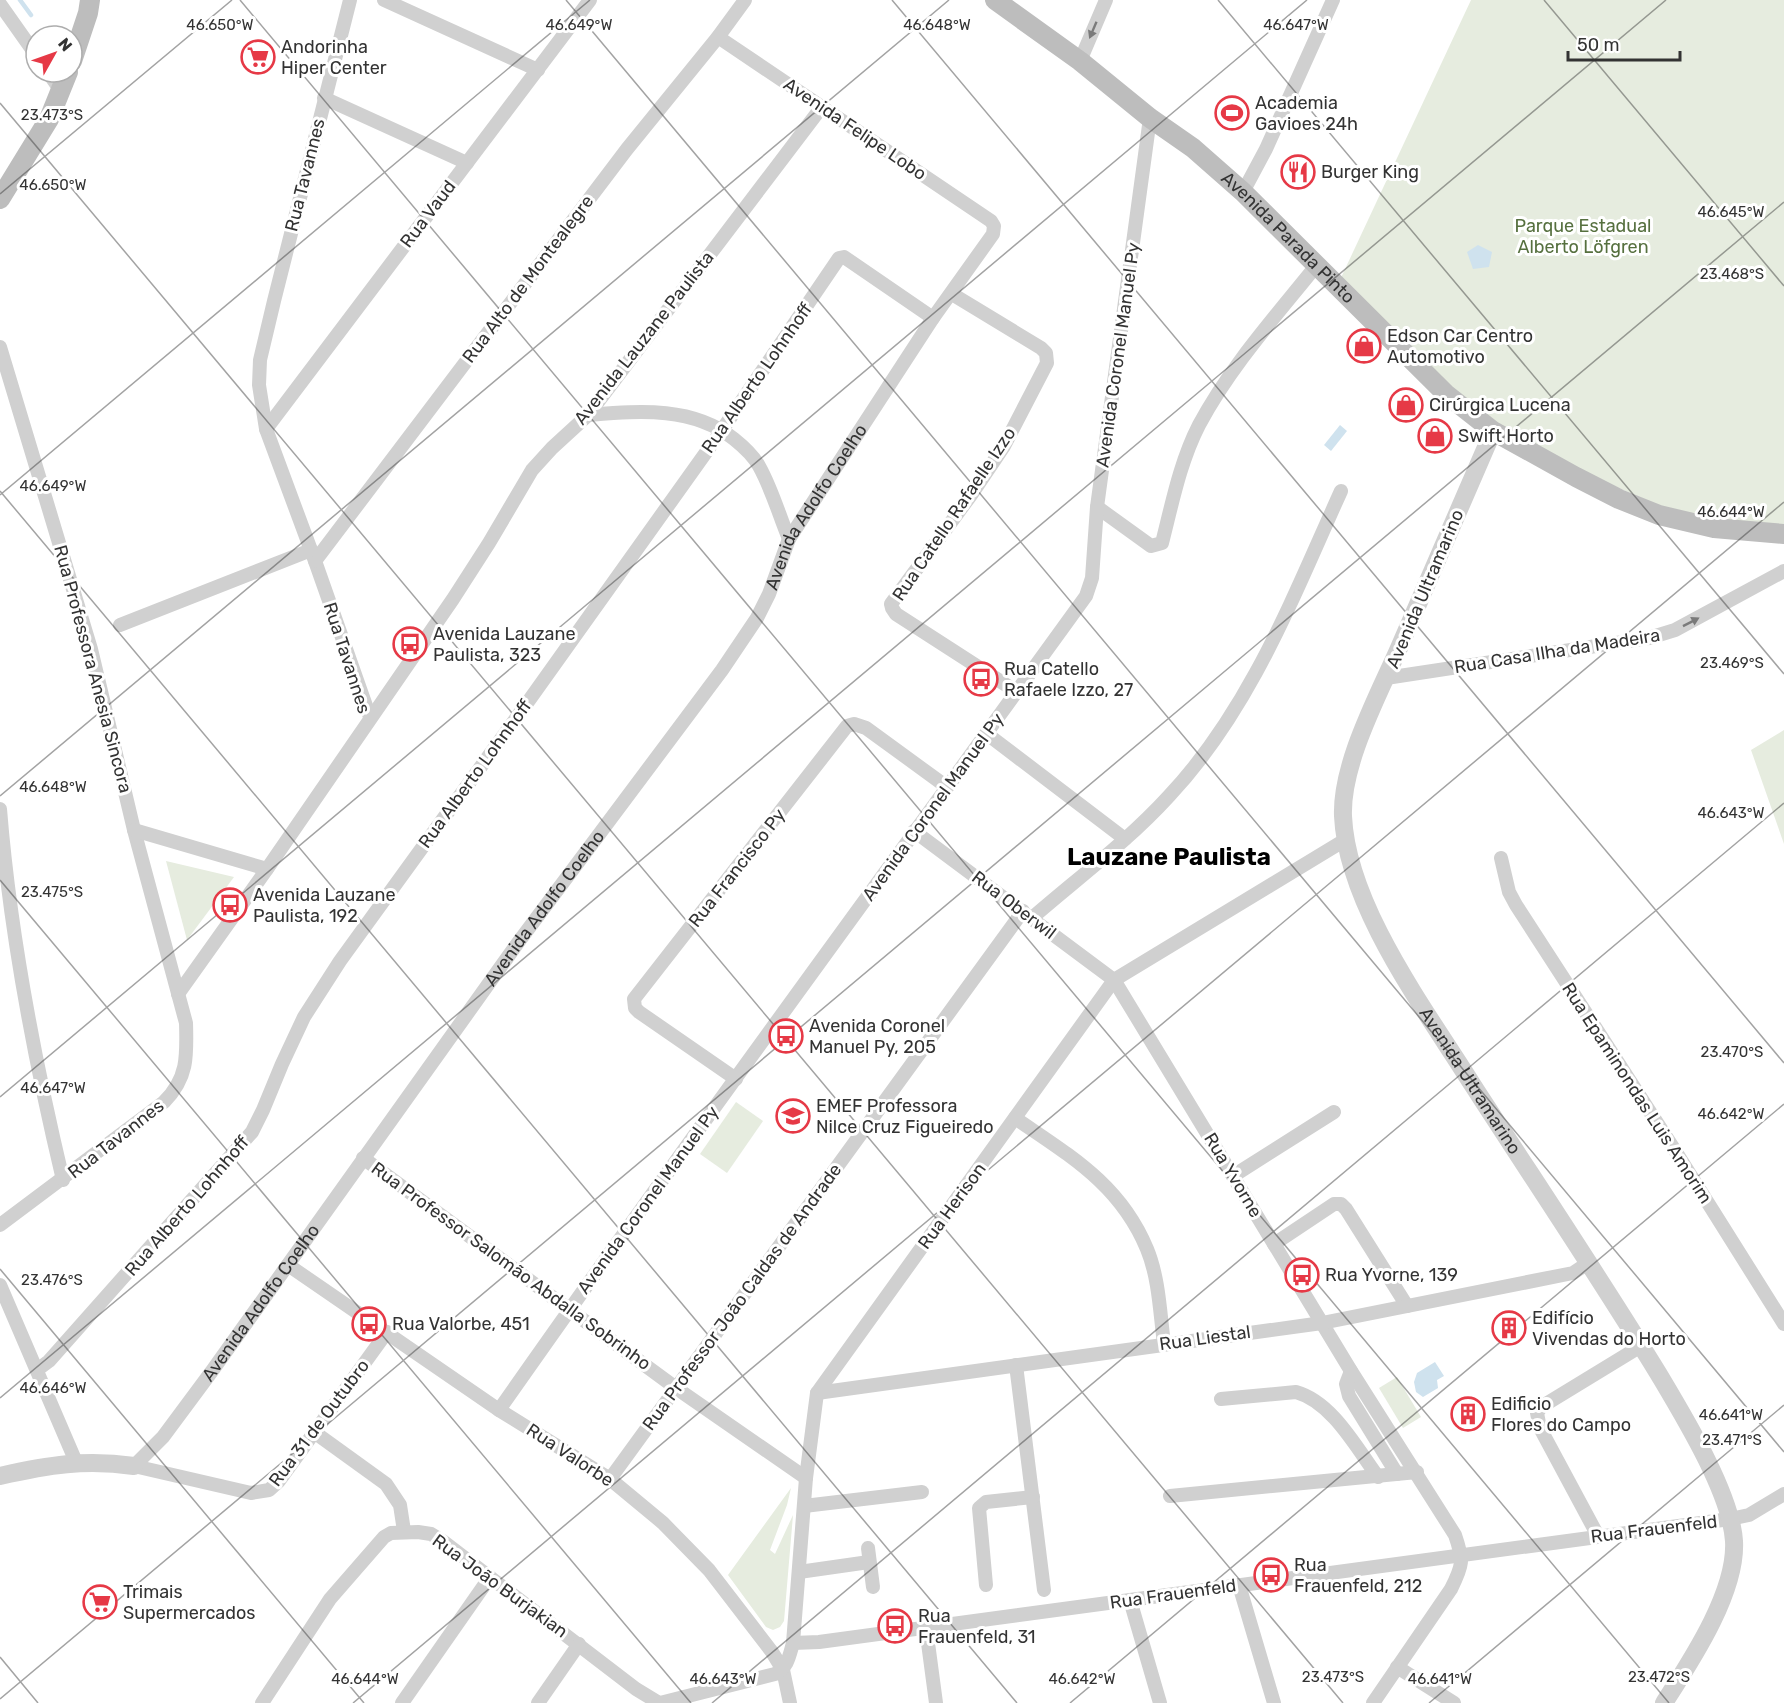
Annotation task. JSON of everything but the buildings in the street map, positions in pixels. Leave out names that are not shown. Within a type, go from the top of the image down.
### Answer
[{"type":"main road","points":[[84,25],[90,0]]},
{"type":"main road","name":"Avenida Parada Pinto","points":[[994,0],[1080,61],[1150,118],[1187,143],[1243,192],[1446,394],[1493,431],[1576,477],[1659,515],[1714,528],[1784,534]]},
{"type":"main road","points":[[0,199],[49,119],[64,84]]},
{"type":"street","name":"Rua Tavannes","points":[[0,1225],[63,1180],[176,1091],[182,1078],[187,1050],[186,1023],[178,994],[267,869],[370,717],[266,429],[259,385],[260,360],[350,0]]},
{"type":"street","points":[[384,0],[538,70]]},
{"type":"street","name":"Rua Vaud","points":[[266,429],[590,0]]},
{"type":"street","name":"Rua Alto de Montealegre","points":[[313,556],[745,0]]},
{"type":"street","points":[[1080,61],[1106,0]]},
{"type":"street","points":[[1243,192],[1266,149],[1333,0]]},
{"type":"street","points":[[0,4],[24,38]]},
{"type":"street","name":"Avenida Felipe Lobo","points":[[718,37],[991,221]]},
{"type":"street","points":[[324,98],[467,164]]},
{"type":"street","name":"Avenida Lauzane Paulista","points":[[370,717],[459,589],[532,470],[588,415],[821,108]]},
{"type":"street","name":"Avenida Coronel Manuel Py","points":[[499,1410],[914,831],[1086,596],[1092,578],[1097,507],[1150,118]]},
{"type":"street","name":"Avenida Adolfo Coelho","points":[[134,1466],[154,1447],[288,1265],[524,935],[722,670],[761,610],[789,539],[933,318],[993,234],[994,226],[991,221]]},
{"type":"street","name":"Rua Alberto Lohnhoff","points":[[37,1370],[49,1361],[252,1132],[264,1110],[304,1017],[340,961],[524,708],[842,257],[933,318]]},
{"type":"street","points":[[1097,507],[1152,546],[1162,543],[1179,475],[1199,426],[1250,348],[1316,266]]},
{"type":"street","name":"Rua Catello Rafaelle Izzo","points":[[952,294],[1041,348],[1046,353],[1047,363],[1004,446],[891,604],[896,614],[1017,692]]},
{"type":"street","name":"Rua Professora Anesia Sincora","points":[[1,353],[91,649],[134,830],[178,994]]},
{"type":"street","points":[[588,415],[641,410],[674,413],[695,418],[722,429],[747,448],[758,464],[789,539]]},
{"type":"street","name":"Avenida Ultramarino","points":[[1493,431],[1364,727],[1347,781],[1342,812],[1345,840],[1357,882],[1372,921],[1412,989],[1641,1346],[1696,1440],[1720,1490],[1730,1519],[1734,1541],[1729,1585],[1707,1630],[1664,1703]]},
{"type":"street","name":"Rua Professor João Caldas de Andrade","points":[[610,1479],[1028,914],[1125,839],[1170,795],[1203,755],[1253,679],[1280,628],[1341,491]]},
{"type":"street","points":[[120,625],[313,556]]},
{"type":"street","name":"Rua Casa Ilha da Madeira","points":[[1386,678],[1649,638],[1675,630],[1784,571]]},
{"type":"street","name":"Rua Francisco Py","points":[[736,1079],[639,1012],[635,1008],[634,999],[848,726],[854,724],[866,728],[947,787]]},
{"type":"street","points":[[987,734],[1125,839]]},
{"type":"street","points":[[0,809],[2,871],[46,1110],[63,1180]]},
{"type":"street","points":[[134,830],[267,869]]},
{"type":"street","name":"Rua Oberwil","points":[[914,831],[1114,980]]},
{"type":"street","name":"Rua Herison","points":[[783,1670],[788,1662],[793,1643],[806,1478],[817,1393],[1114,980],[1345,840]]},
{"type":"street","name":"Rua Epaminondas Luis Amorim","points":[[1501,858],[1509,892],[1515,905],[1784,1323]]},
{"type":"street","name":"Rua Yvorne","points":[[1114,980],[1351,1371],[1417,1472],[1455,1535],[1462,1556]]},
{"type":"street","points":[[1233,1176],[1334,1112]]},
{"type":"street","points":[[1015,1118],[1084,1166],[1117,1198],[1147,1249],[1158,1300],[1164,1344]]},
{"type":"street","name":"Rua Professor Salomão Abdalla Sobrinho","points":[[363,1158],[676,1388],[806,1478]]},
{"type":"street","points":[[1274,1244],[1334,1204],[1343,1205],[1407,1306]]},
{"type":"street","name":"Rua Liestal","points":[[817,1393],[1322,1323],[1573,1273],[1588,1263]]},
{"type":"street","name":"Rua Valorbe","points":[[288,1265],[499,1410],[610,1479],[663,1522],[691,1550],[751,1624],[783,1670],[790,1703]]},
{"type":"street","points":[[0,1285],[76,1462]]},
{"type":"street","name":"Rua 31 de Outubro","points":[[134,1466],[251,1493],[269,1490],[279,1480],[387,1332]]},
{"type":"street","points":[[1598,1536],[1536,1418],[1541,1407],[1641,1346]]},
{"type":"street","points":[[1016,1365],[1044,1590]]},
{"type":"street","points":[[1351,1371],[1346,1383],[1349,1396],[1397,1474]]},
{"type":"street","points":[[1221,1399],[1296,1392],[1311,1397],[1332,1415],[1378,1477]]},
{"type":"street","points":[[262,1703],[330,1599],[379,1542],[388,1535],[404,1531],[400,1505],[386,1484],[314,1432]]},
{"type":"street","points":[[154,1447],[157,1471]]},
{"type":"street","points":[[0,1476],[76,1462],[103,1462],[134,1466]]},
{"type":"street","points":[[1170,1496],[1417,1472]]},
{"type":"street","points":[[804,1506],[922,1492]]},
{"type":"street","points":[[1730,1519],[1749,1515],[1784,1494]]},
{"type":"street","points":[[987,1585],[979,1508],[986,1502],[1033,1497]]},
{"type":"street","name":"Rua Frauenfeld","points":[[793,1643],[819,1642],[926,1628],[1730,1519]]},
{"type":"street","name":"Rua João Burjakian","points":[[404,1531],[431,1534],[444,1542],[636,1689],[660,1703],[765,1677],[783,1670]]},
{"type":"street","points":[[799,1572],[869,1555],[873,1587]]},
{"type":"street","points":[[1373,1703],[1450,1589],[1458,1574],[1462,1556]]},
{"type":"street","points":[[402,1703],[490,1577]]},
{"type":"street","points":[[1239,1585],[1274,1703]]},
{"type":"street","points":[[1130,1600],[1160,1703]]},
{"type":"street","points":[[926,1628],[936,1703]]},
{"type":"street","points":[[538,1703],[579,1644]]},
{"type":"street","points":[[1397,1667],[1454,1703]]},
{"type":"green space","name":"Parque Estadual Alberto Löfgren","points":[[1471,0],[1784,0],[1784,532],[1751,531],[1660,506],[1596,478],[1495,423],[1454,392],[1339,282]]},
{"type":"green space","points":[[1784,730],[1784,844],[1751,750]]},
{"type":"green space","points":[[166,861],[234,877],[187,940]]},
{"type":"green space","points":[[736,1102],[763,1121],[727,1173],[700,1154]]},
{"type":"green space","points":[[1397,1377],[1421,1417],[1403,1428],[1379,1388]]},
{"type":"green space","points":[[791,1488],[770,1550],[775,1554],[793,1515],[784,1621],[780,1627],[773,1630],[766,1627],[728,1575]]},
{"type":"water","points":[[1478,245],[1492,252],[1489,267],[1473,269],[1467,252]]},
{"type":"water","points":[[1340,425],[1347,431],[1331,451],[1324,445]]},
{"type":"water","points":[[1435,1362],[1444,1376],[1437,1380],[1438,1388],[1423,1397],[1416,1392],[1414,1382],[1417,1373]]},
{"type":"waterway","points":[[20,0],[31,15]]},
{"type":"place","name":"Andorinha Hiper Center","points":[[258,57]]},
{"type":"place","name":"Academia Gavioes 24h","points":[[1232,113]]},
{"type":"place","name":"Burger King","points":[[1298,172]]},
{"type":"place","name":"Edson Car Centro Automotivo","points":[[1364,346]]},
{"type":"place","name":"Cirúrgica Lucena","points":[[1406,405]]},
{"type":"place","name":"Swift Horto","points":[[1435,436]]},
{"type":"place","name":"Avenida Lauzane Paulista, 323","points":[[410,644]]},
{"type":"place","name":"Rua Catello Rafaele Izzo, 27","points":[[981,679]]},
{"type":"place","name":"Avenida Lauzane Paulista, 192","points":[[230,905]]},
{"type":"place","name":"Avenida Coronel Manuel Py, 205","points":[[786,1036]]},
{"type":"place","name":"EMEF Professora Nilce Cruz Figueiredo","points":[[793,1116]]},
{"type":"place","name":"Rua Yvorne, 139","points":[[1302,1275]]},
{"type":"place","name":"Rua Valorbe, 451","points":[[369,1324]]},
{"type":"place","name":"Edifício Vivendas do Horto","points":[[1509,1328]]},
{"type":"place","name":"Edificio Flores do Campo","points":[[1468,1414]]},
{"type":"place","name":"Rua Frauenfeld, 212","points":[[1271,1575]]},
{"type":"place","name":"Trimais Supermercados","points":[[100,1602]]},
{"type":"place","name":"Rua Frauenfeld, 31","points":[[895,1626]]},
{"type":"district","name":"Lauzane Paulista","points":[[1169,857]]}]
